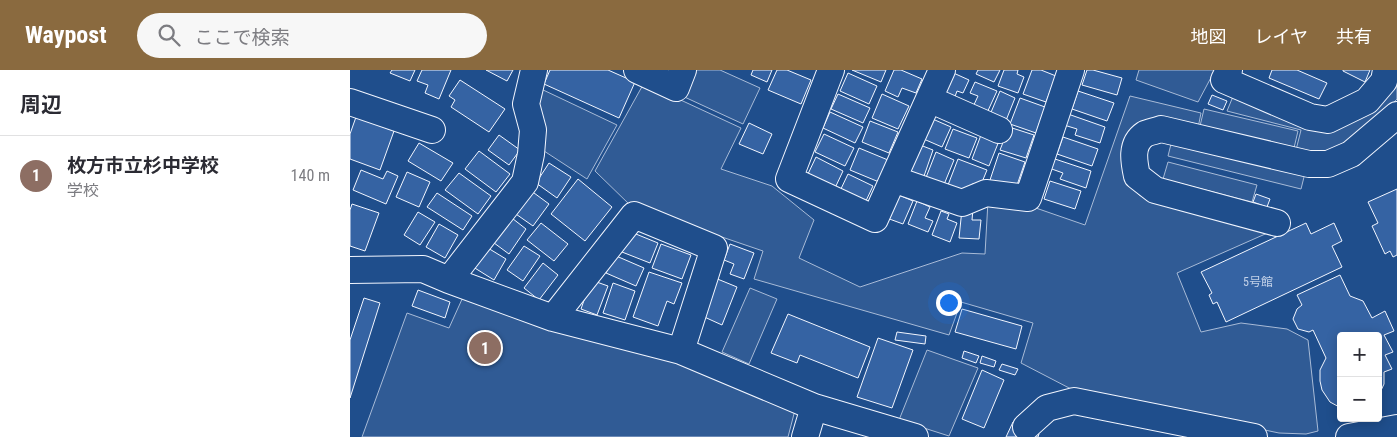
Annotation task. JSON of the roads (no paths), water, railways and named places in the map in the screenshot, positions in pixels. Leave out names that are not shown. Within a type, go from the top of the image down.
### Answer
[{"type":"street","points":[[449,280],[525,182],[531,154],[533,130],[526,104],[534,70]]},
{"type":"street","points":[[637,70],[676,88],[684,70]]},
{"type":"street","points":[[831,70],[789,179],[875,219],[942,70]]},
{"type":"street","points":[[893,179],[962,203],[986,193],[1028,198],[1071,70]]},
{"type":"street","points":[[1229,70],[1224,80],[1310,117],[1328,120],[1368,100],[1384,81],[1386,70]]},
{"type":"street","points":[[929,99],[999,130]]},
{"type":"street","points":[[350,102],[432,130]]},
{"type":"street","points":[[1277,223],[1154,190],[1137,176],[1134,160],[1135,146],[1145,134],[1161,129],[1309,164],[1328,164],[1351,154],[1397,115]]},
{"type":"street","points":[[553,318],[634,215],[714,248],[681,351]]},
{"type":"street","points":[[350,270],[423,269],[553,318],[681,351],[814,407],[914,437]]},
{"type":"street","points":[[1026,427],[1047,408],[1074,401],[1254,437]]},
{"type":"street","points":[[805,437],[814,407]]},
{"type":"street","points":[[1349,437],[1397,428]]},
{"type":"place","name":"枚方市立杉中学校","points":[[485,348]]}]
